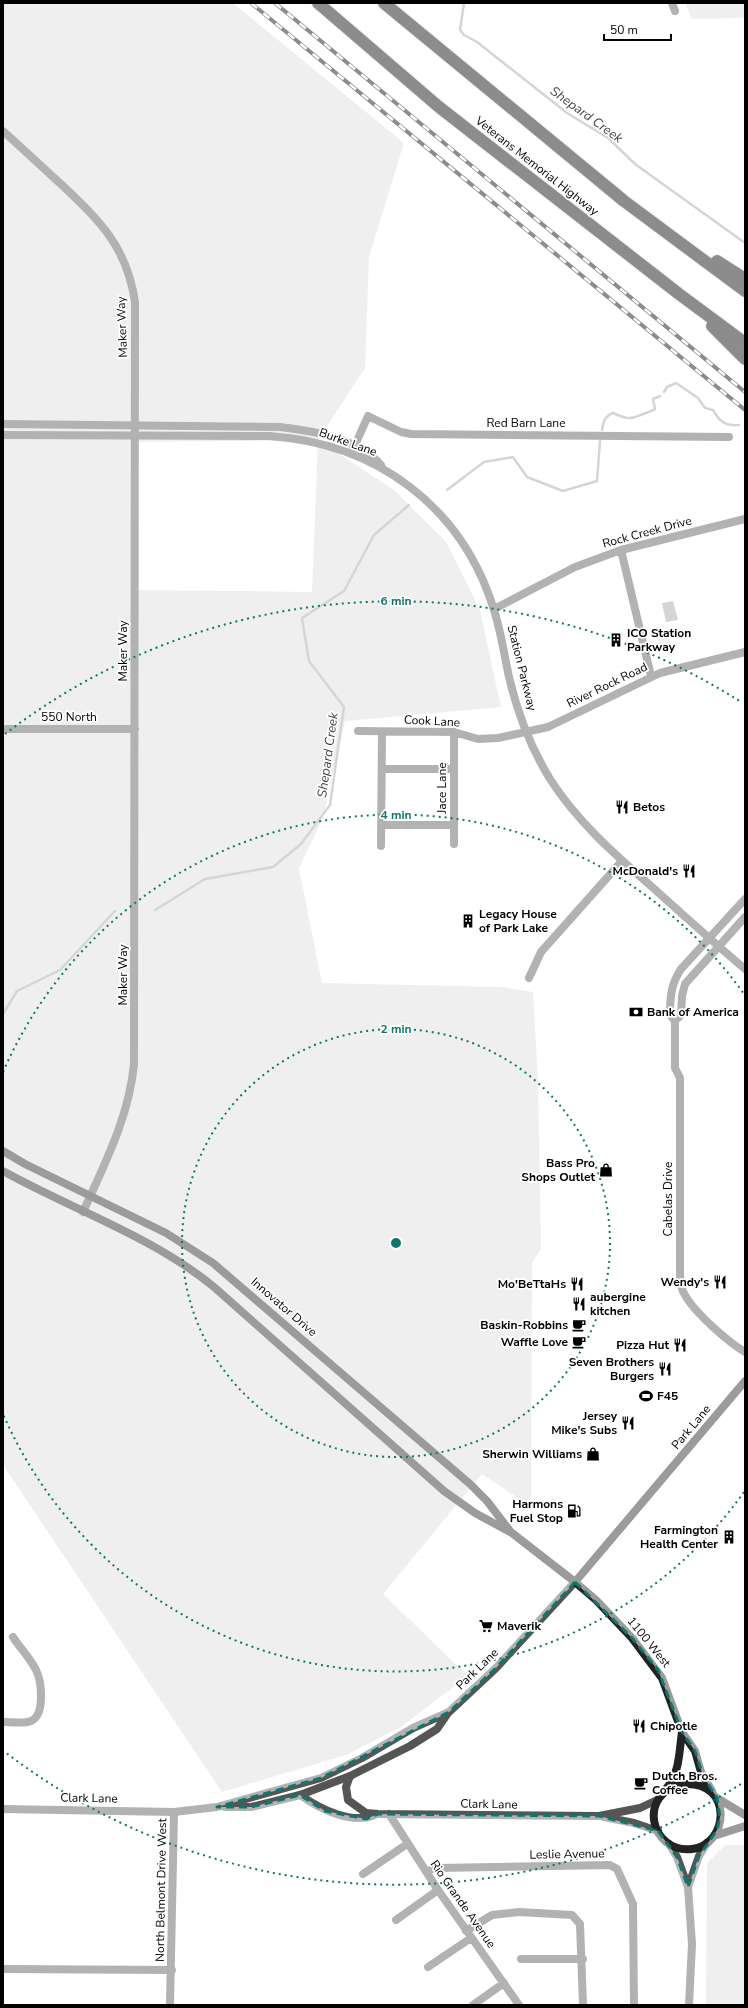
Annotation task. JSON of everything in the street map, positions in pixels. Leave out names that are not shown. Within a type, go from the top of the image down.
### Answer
[{"type":"highway","name":"Veterans Memorial Highway","points":[[318,3],[439,107],[679,294],[745,343]]},
{"type":"highway","points":[[384,3],[624,201],[745,291]]},
{"type":"highway","points":[[624,201],[745,279]]},
{"type":"highway","points":[[679,294],[745,359]]},
{"type":"main road","name":"Innovator Drive","points":[[3,1151],[25,1164],[166,1233],[199,1253],[226,1273],[470,1484],[487,1501],[512,1533]]},
{"type":"main road","name":"Innovator Drive","points":[[3,1171],[156,1247],[190,1268],[214,1287],[440,1487],[475,1513],[512,1533],[575,1582]]},
{"type":"main road","name":"Park Lane","points":[[575,1582],[745,1381]]},
{"type":"main road","name":"1100 West","points":[[575,1582],[596,1600],[632,1638],[658,1670],[682,1732],[695,1751],[703,1776],[714,1795]]},
{"type":"main road","name":"1100 West","points":[[664,1792],[676,1774],[682,1732]]},
{"type":"main road","points":[[745,1814],[703,1787],[690,1784],[674,1786],[664,1792],[657,1800],[654,1815],[658,1831],[670,1844],[682,1849],[690,1850],[707,1843],[714,1836],[745,1826]]},
{"type":"main road","points":[[714,1795],[720,1817],[714,1836]]},
{"type":"street","points":[[672,3],[675,11]]},
{"type":"street","name":"Maker Way","points":[[3,131],[93,214],[111,235],[123,257],[131,279],[135,313],[135,1048],[133,1080],[123,1120],[83,1212]]},
{"type":"street","name":"Red Barn Lane","points":[[351,454],[368,416],[401,432],[411,434],[729,437]]},
{"type":"street","name":"Burke Lane","points":[[3,424],[280,427],[310,432],[355,446],[372,456],[386,470]]},
{"type":"street","name":"Burke Lane","points":[[3,435],[281,437],[323,445],[351,454],[386,470]]},
{"type":"street","name":"Station Parkway","points":[[386,470],[424,497],[451,526],[476,564],[494,609],[513,691],[527,731],[546,772],[565,800],[601,842],[745,969]]},
{"type":"street","name":"Rock Creek Drive","points":[[494,609],[575,567],[621,550],[745,519]]},
{"type":"street","points":[[621,550],[651,676]]},
{"type":"street","name":"River Rock Road","points":[[527,731],[548,727],[651,676],[745,652]]},
{"type":"street","name":"550 North","points":[[3,729],[135,729]]},
{"type":"street","name":"Cook Lane","points":[[358,731],[454,732],[484,739],[527,731]]},
{"type":"street","points":[[381,846],[382,732]]},
{"type":"street","name":"Jace Lane","points":[[454,732],[454,844]]},
{"type":"street","points":[[382,769],[454,769]]},
{"type":"street","points":[[381,825],[454,825]]},
{"type":"street","points":[[529,978],[541,952],[622,861]]},
{"type":"street","points":[[710,938],[745,899]]},
{"type":"street","name":"Cabelas Drive","points":[[675,1020],[681,1015],[682,996],[685,984],[745,917]]},
{"type":"street","name":"Cabelas Drive","points":[[710,938],[681,969],[673,982],[670,994],[670,1015],[675,1020],[675,1068],[680,1078],[680,1274],[682,1288],[688,1300],[699,1314],[745,1352]]},
{"type":"street","name":"Park Lane","points":[[174,1812],[217,1807],[320,1778],[362,1758],[413,1728],[449,1712],[501,1663],[575,1582]]},
{"type":"street","points":[[3,1722],[29,1722],[37,1718],[40,1710],[41,1696],[36,1671],[13,1637]]},
{"type":"street","points":[[217,1807],[251,1807],[300,1795],[350,1776],[410,1746],[437,1729],[449,1712]]},
{"type":"street","name":"Clark Lane","points":[[350,1776],[346,1787],[348,1800],[366,1813],[599,1816],[634,1823],[658,1831]]},
{"type":"street","name":"Clark Lane","points":[[300,1795],[325,1811],[366,1819],[378,1814]]},
{"type":"street","name":"Clark Lane","points":[[599,1816],[640,1808],[657,1800]]},
{"type":"street","name":"Clark Lane","points":[[3,1809],[174,1812]]},
{"type":"street","name":"North Belmont Drive West","points":[[170,2005],[172,1970],[174,1812]]},
{"type":"street","name":"Rio Grande Avenue","points":[[389,1814],[438,1890],[519,2005]]},
{"type":"street","points":[[688,1887],[699,1856],[707,1843]]},
{"type":"street","points":[[363,1874],[407,1844]]},
{"type":"street","points":[[670,1844],[677,1857],[688,1887],[692,1944],[689,2005]]},
{"type":"street","name":"Leslie Avenue","points":[[426,1871],[437,1868],[610,1865],[617,1869],[633,1904],[634,2005]]},
{"type":"street","points":[[396,1920],[438,1890]]},
{"type":"street","points":[[428,1967],[492,1915],[519,1912],[572,1915],[580,1924],[583,2005]]},
{"type":"street","points":[[521,1959],[582,1959]]},
{"type":"street","points":[[3,1969],[172,1970]]},
{"type":"street","points":[[473,2005],[504,1983]]},
{"type":"highlighted area","points":[[575,1582],[632,1638],[658,1670],[682,1732],[695,1751],[703,1776],[717,1798],[720,1817],[717,1830],[699,1856],[688,1887],[677,1857],[658,1831],[599,1816],[378,1814],[366,1819],[325,1811],[300,1795],[251,1807],[217,1807],[321,1778],[449,1712],[496,1668]]},
{"type":"shaded area","points":[[3,3],[233,3],[404,143],[369,257],[365,368],[318,440],[394,490],[446,542],[480,610],[501,707],[345,721],[323,818],[299,868],[322,983],[500,987],[533,992],[538,1081],[541,1249],[532,1263],[531,1507],[482,1474],[383,1594],[468,1676],[401,1727],[346,1755],[222,1792],[3,1465]],"holes":[[[318,440],[312,592],[139,590],[136,442]]]},
{"type":"shaded area","points":[[685,3],[745,3],[745,18],[692,19]]},
{"type":"shaded area","points":[[673,601],[678,620],[666,622],[662,603]]},
{"type":"shaded area","points":[[666,635],[669,636],[669,646],[662,647],[659,646],[658,639],[659,636]]},
{"type":"shaded area","points":[[725,1845],[745,1845],[745,2005],[706,2005],[707,1863]]},
{"type":"waterway","name":"Shepard Creek","points":[[464,3],[460,30],[464,35],[477,42],[567,113],[608,138],[635,164],[745,243]]},
{"type":"waterway","name":"Shepard Creek","points":[[664,392],[667,387],[676,383],[698,398],[705,408],[713,410],[718,418],[723,422],[730,425],[739,425]]},
{"type":"waterway","name":"Shepard Creek","points":[[602,430],[603,424],[610,414],[613,413],[621,417],[628,418],[639,416],[655,409],[653,399],[660,396]]},
{"type":"waterway","name":"Shepard Creek","points":[[447,490],[484,462],[513,457],[527,477],[563,491],[597,481],[600,441]]},
{"type":"waterway","name":"Shepard Creek","points":[[155,910],[205,879],[273,867],[301,844],[330,805],[344,707],[309,661],[302,618],[344,591],[374,535],[409,505]]},
{"type":"waterway","name":"Shepard Creek","points":[[3,1014],[17,991],[60,970],[115,911]]},
{"type":"railway","points":[[251,3],[745,410]]},
{"type":"railway","points":[[275,3],[745,392]]},
{"type":"place","name":"ICO Station Parkway","points":[[616,640]]},
{"type":"place","name":"Betos","points":[[622,807]]},
{"type":"place","name":"McDonald's","points":[[689,871]]},
{"type":"place","name":"Legacy House of Park Lake","points":[[468,921]]},
{"type":"place","name":"Bank of America","points":[[636,1012]]},
{"type":"place","name":"Bass Pro Shops Outlet","points":[[606,1170]]},
{"type":"place","name":"Wendy's","points":[[720,1282]]},
{"type":"place","name":"Mo'BeTtaHs","points":[[577,1284]]},
{"type":"place","name":"aubergine kitchen","points":[[579,1304]]},
{"type":"place","name":"Baskin-Robbins","points":[[579,1325]]},
{"type":"place","name":"Waffle Love","points":[[579,1342]]},
{"type":"place","name":"Pizza Hut","points":[[680,1345]]},
{"type":"place","name":"Seven Brothers Burgers","points":[[665,1369]]},
{"type":"place","name":"F45","points":[[646,1396]]},
{"type":"place","name":"Jersey Mike's Subs","points":[[628,1423]]},
{"type":"place","name":"Sherwin Williams","points":[[593,1454]]},
{"type":"place","name":"Harmons Fuel Stop","points":[[574,1511]]},
{"type":"place","name":"Farmington Health Center","points":[[729,1537]]},
{"type":"place","name":"Maverik","points":[[486,1626]]},
{"type":"place","name":"Chipotle","points":[[639,1726]]},
{"type":"place","name":"Dutch Bros. Coffee","points":[[641,1783]]}]
